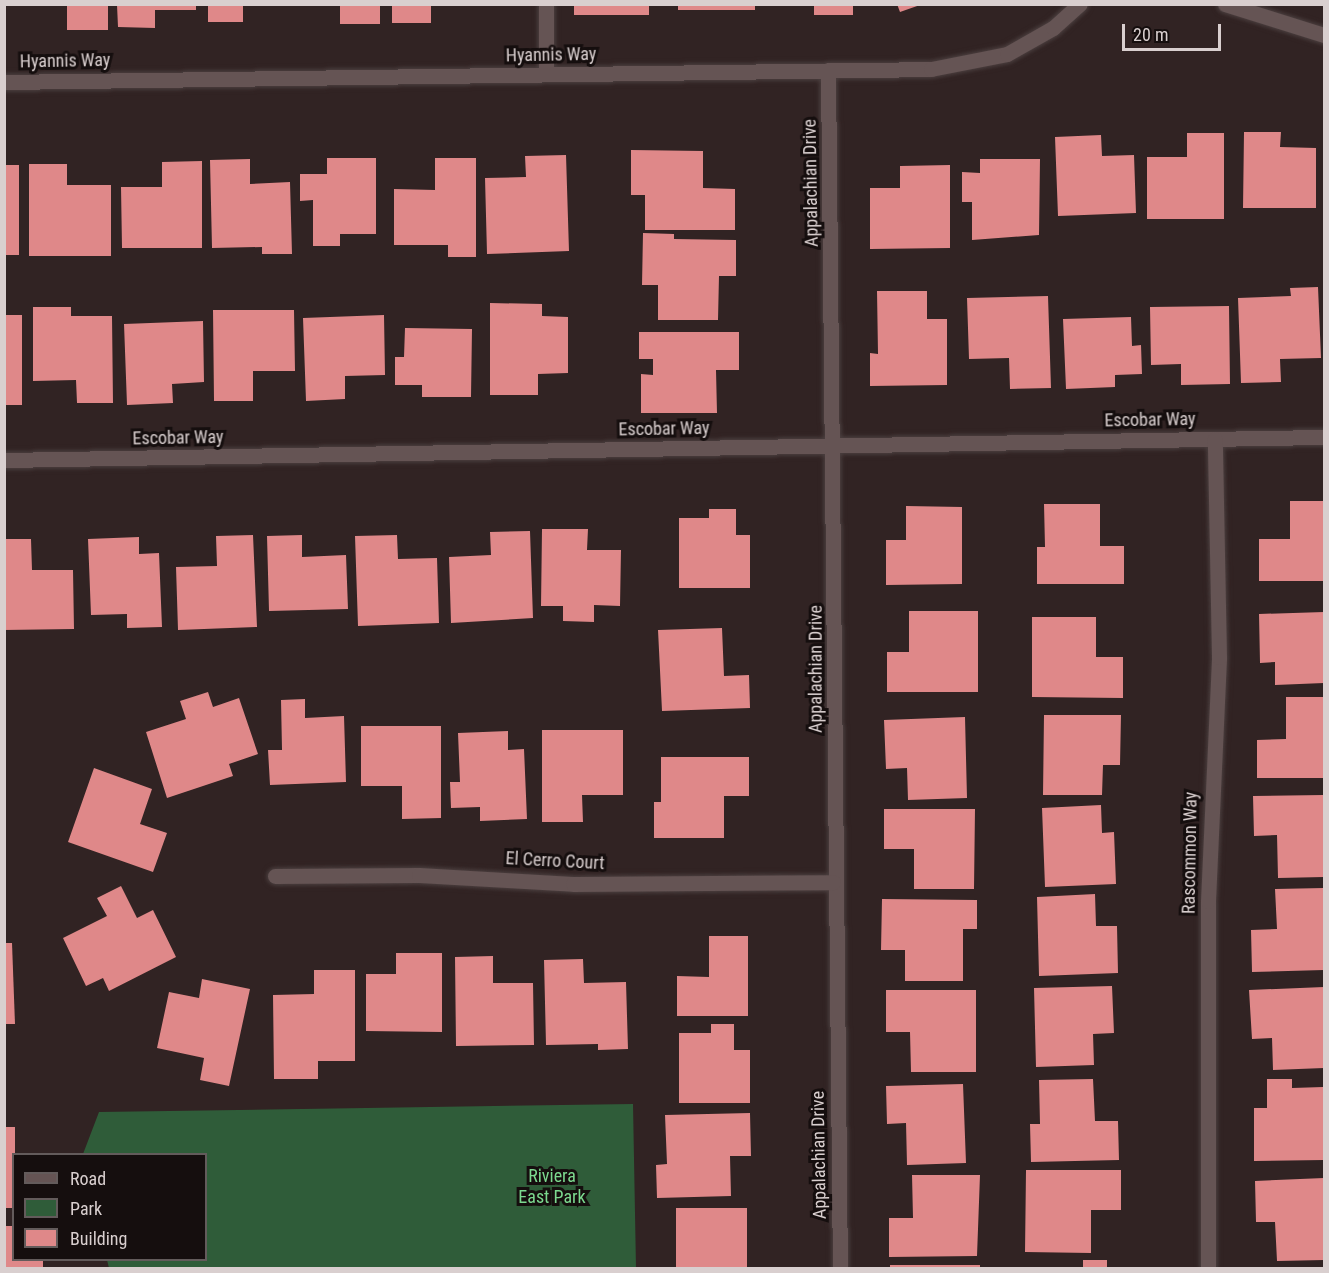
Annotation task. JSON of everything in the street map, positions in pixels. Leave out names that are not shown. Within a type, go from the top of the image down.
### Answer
[{"type":"street","points":[[546,4],[546,74]]},
{"type":"street","name":"Hyannis Way","points":[[4,82],[931,69],[982,61],[1031,42],[1080,4]]},
{"type":"street","points":[[1224,4],[1324,35]]},
{"type":"street","name":"Appalachian Drive","points":[[828,70],[834,446],[833,882],[840,1269]]},
{"type":"street","name":"Escobar Way","points":[[4,460],[1324,437]]},
{"type":"street","name":"Rascommon Way","points":[[1208,1269],[1208,879],[1219,657],[1215,439]]},
{"type":"street","name":"El Cerro Court","points":[[275,876],[419,875],[573,884],[833,882]]},
{"type":"green space","name":"Riviera East Park","points":[[633,1104],[636,1268],[109,1268],[107,1261],[207,1261],[207,1153],[83,1153],[99,1112]]},
{"type":"building","points":[[67,4],[108,4],[108,30],[67,30]]},
{"type":"building","points":[[208,4],[243,4],[243,22],[208,22]]},
{"type":"building","points":[[340,4],[380,4],[380,24],[340,24]]},
{"type":"building","points":[[392,4],[431,4],[431,23],[392,23]]},
{"type":"building","points":[[574,4],[649,4],[649,15],[574,15]]},
{"type":"building","points":[[678,4],[755,4],[755,10],[678,10]]},
{"type":"building","points":[[814,4],[853,4],[853,15],[814,15]]},
{"type":"building","points":[[897,4],[920,4],[920,5],[900,12]]},
{"type":"building","points":[[117,5],[196,5],[196,10],[155,10],[155,28],[118,27]]},
{"type":"building","points":[[1244,132],[1281,132],[1280,147],[1316,148],[1316,208],[1243,208]]},
{"type":"building","points":[[1187,133],[1224,133],[1224,219],[1147,219],[1147,157],[1187,157]]},
{"type":"building","points":[[1101,135],[1102,156],[1134,155],[1136,213],[1058,216],[1055,137]]},
{"type":"building","points":[[631,150],[703,151],[703,188],[735,189],[735,230],[645,230],[645,195],[631,195]]},
{"type":"building","points":[[566,155],[569,251],[487,254],[485,178],[526,177],[525,156]]},
{"type":"building","points":[[327,158],[376,158],[376,234],[340,234],[340,246],[313,246],[313,200],[300,201],[300,174],[327,174]]},
{"type":"building","points":[[435,158],[476,158],[476,257],[448,257],[448,245],[394,245],[394,189],[435,190]]},
{"type":"building","points":[[250,159],[250,184],[290,182],[292,254],[262,254],[262,247],[212,248],[210,160]]},
{"type":"building","points":[[980,159],[1040,159],[1039,235],[972,240],[972,202],[962,202],[962,172],[980,173]]},
{"type":"building","points":[[202,161],[202,248],[122,248],[121,187],[162,187],[162,162]]},
{"type":"building","points":[[29,164],[67,164],[67,185],[111,185],[111,256],[29,256]]},
{"type":"building","points":[[4,165],[19,165],[19,255],[4,255]]},
{"type":"building","points":[[950,165],[950,248],[870,249],[870,188],[900,188],[900,166]]},
{"type":"building","points":[[643,233],[674,234],[674,239],[736,240],[736,276],[719,276],[718,320],[658,320],[658,285],[642,285]]},
{"type":"building","points":[[1318,287],[1321,358],[1280,359],[1281,382],[1241,383],[1238,298],[1291,296],[1290,288]]},
{"type":"building","points":[[877,291],[927,291],[927,319],[947,319],[947,385],[870,386],[870,353],[878,354]]},
{"type":"building","points":[[1048,296],[1051,388],[1010,389],[1009,358],[969,359],[967,298]]},
{"type":"building","points":[[490,303],[542,304],[542,316],[568,317],[568,373],[538,374],[538,395],[490,395]]},
{"type":"building","points":[[1229,306],[1230,384],[1181,385],[1181,364],[1151,365],[1150,307]]},
{"type":"building","points":[[33,307],[71,307],[71,316],[112,316],[113,403],[77,403],[76,380],[33,381]]},
{"type":"building","points":[[213,310],[294,310],[295,371],[253,371],[253,401],[214,401]]},
{"type":"building","points":[[4,315],[22,315],[22,405],[4,405]]},
{"type":"building","points":[[384,315],[385,375],[345,376],[345,399],[306,401],[303,318]]},
{"type":"building","points":[[1131,317],[1132,346],[1141,345],[1142,374],[1115,375],[1115,387],[1066,389],[1063,319]]},
{"type":"building","points":[[203,321],[204,382],[172,384],[173,403],[127,405],[124,324]]},
{"type":"building","points":[[405,328],[472,329],[471,397],[422,397],[422,385],[395,385],[395,357],[404,357]]},
{"type":"building","points":[[639,332],[739,332],[739,370],[716,370],[717,413],[641,413],[641,374],[653,375],[653,359],[639,359]]},
{"type":"building","points":[[1290,501],[1324,501],[1324,581],[1259,581],[1259,539],[1290,539]]},
{"type":"building","points":[[1044,504],[1100,504],[1100,546],[1124,546],[1124,584],[1037,584],[1037,547],[1045,547]]},
{"type":"building","points":[[906,506],[962,507],[962,584],[886,585],[886,540],[906,540]]},
{"type":"building","points":[[709,509],[736,509],[736,535],[750,535],[750,588],[679,588],[679,518],[709,518]]},
{"type":"building","points":[[542,529],[588,529],[587,550],[621,550],[620,606],[594,605],[594,622],[563,621],[563,606],[541,606]]},
{"type":"building","points":[[530,531],[533,618],[451,623],[449,557],[491,555],[490,532]]},
{"type":"building","points":[[253,535],[257,627],[178,630],[176,567],[217,566],[216,536]]},
{"type":"building","points":[[302,535],[302,557],[346,555],[348,609],[269,611],[267,536]]},
{"type":"building","points":[[397,535],[398,559],[437,558],[439,623],[358,626],[355,536]]},
{"type":"building","points":[[139,537],[139,554],[159,553],[162,627],[127,628],[127,614],[91,615],[88,539]]},
{"type":"building","points":[[4,539],[31,539],[32,570],[73,570],[74,629],[4,630]]},
{"type":"building","points":[[909,611],[978,611],[978,692],[887,692],[887,652],[909,652]]},
{"type":"building","points":[[1324,612],[1324,683],[1275,685],[1275,662],[1260,663],[1259,614]]},
{"type":"building","points":[[1032,617],[1096,617],[1096,657],[1123,657],[1123,698],[1032,697]]},
{"type":"building","points":[[722,628],[724,676],[749,675],[750,708],[662,711],[658,630]]},
{"type":"building","points":[[208,692],[213,707],[239,698],[258,754],[229,764],[233,776],[167,798],[146,732],[186,719],[180,701]]},
{"type":"building","points":[[1286,697],[1324,697],[1324,778],[1257,778],[1257,740],[1286,739]]},
{"type":"building","points":[[305,699],[305,718],[344,716],[346,782],[270,785],[268,750],[282,750],[281,700]]},
{"type":"building","points":[[1044,715],[1121,715],[1120,765],[1103,765],[1102,795],[1043,795]]},
{"type":"building","points":[[965,717],[967,798],[908,800],[907,768],[886,769],[884,720]]},
{"type":"building","points":[[361,726],[441,726],[441,818],[402,819],[402,786],[361,786]]},
{"type":"building","points":[[542,730],[623,730],[623,795],[582,795],[583,822],[542,822]]},
{"type":"building","points":[[508,731],[508,750],[524,749],[527,819],[480,821],[480,807],[451,808],[450,782],[460,782],[458,733]]},
{"type":"building","points":[[661,757],[749,757],[749,796],[724,796],[724,838],[654,838],[654,802],[661,802]]},
{"type":"building","points":[[94,768],[152,789],[140,824],[167,833],[153,872],[68,842]]},
{"type":"building","points":[[1324,795],[1324,877],[1278,878],[1277,835],[1254,836],[1253,796]]},
{"type":"building","points":[[1101,805],[1102,833],[1114,832],[1116,884],[1045,887],[1042,808]]},
{"type":"building","points":[[884,809],[975,809],[974,889],[914,889],[914,849],[884,849]]},
{"type":"building","points":[[121,886],[137,918],[153,910],[176,957],[109,991],[103,978],[86,986],[63,938],[107,916],[97,898]]},
{"type":"building","points":[[1324,888],[1324,970],[1252,972],[1251,930],[1277,929],[1275,889]]},
{"type":"building","points":[[1095,894],[1096,926],[1117,926],[1118,973],[1039,976],[1037,897]]},
{"type":"building","points":[[882,899],[977,900],[977,929],[963,929],[963,981],[905,981],[905,950],[881,950]]},
{"type":"building","points":[[709,936],[748,936],[748,1016],[677,1016],[677,976],[709,977]]},
{"type":"building","points":[[4,943],[12,943],[15,1024],[4,1024]]},
{"type":"building","points":[[396,953],[442,953],[442,1032],[366,1031],[366,974],[396,974]]},
{"type":"building","points":[[493,956],[493,983],[533,983],[534,1045],[456,1046],[455,957]]},
{"type":"building","points":[[583,959],[584,983],[626,982],[628,1049],[598,1050],[598,1044],[546,1045],[544,960]]},
{"type":"building","points":[[314,970],[355,970],[355,1061],[318,1061],[318,1079],[274,1079],[273,995],[314,994]]},
{"type":"building","points":[[202,979],[250,989],[229,1086],[200,1080],[204,1058],[157,1048],[169,992],[199,998]]},
{"type":"building","points":[[1112,986],[1114,1033],[1093,1034],[1094,1065],[1036,1067],[1034,988]]},
{"type":"building","points":[[1324,987],[1324,1068],[1273,1070],[1272,1038],[1252,1039],[1249,990]]},
{"type":"building","points":[[886,990],[976,990],[976,1072],[911,1072],[910,1032],[886,1032]]},
{"type":"building","points":[[711,1024],[734,1024],[734,1050],[750,1050],[750,1103],[679,1103],[679,1033],[711,1033]]},
{"type":"building","points":[[1093,1079],[1095,1121],[1118,1121],[1119,1160],[1031,1162],[1030,1124],[1040,1124],[1039,1080]]},
{"type":"building","points":[[1267,1079],[1292,1079],[1292,1088],[1323,1087],[1324,1160],[1254,1161],[1254,1108],[1267,1108]]},
{"type":"building","points":[[963,1084],[966,1163],[907,1165],[906,1123],[887,1124],[886,1086]]},
{"type":"building","points":[[750,1113],[751,1156],[730,1156],[731,1196],[657,1198],[656,1165],[667,1164],[665,1115]]},
{"type":"building","points":[[5,1127],[15,1127],[15,1153],[12,1153],[12,1208],[5,1208]]},
{"type":"building","points":[[1026,1170],[1121,1170],[1121,1210],[1091,1210],[1091,1253],[1025,1252]]},
{"type":"building","points":[[912,1175],[980,1175],[977,1256],[889,1257],[889,1218],[913,1218]]},
{"type":"building","points":[[1324,1178],[1324,1260],[1277,1261],[1275,1222],[1256,1222],[1255,1181]]},
{"type":"building","points":[[676,1208],[747,1208],[747,1268],[676,1268]]},
{"type":"building","points":[[5,1226],[12,1226],[12,1261],[43,1261],[43,1268],[5,1268]]},
{"type":"building","points":[[1083,1260],[1107,1260],[1107,1268],[1083,1268]]},
{"type":"building","points":[[890,1265],[980,1265],[980,1268],[890,1268]]}]
